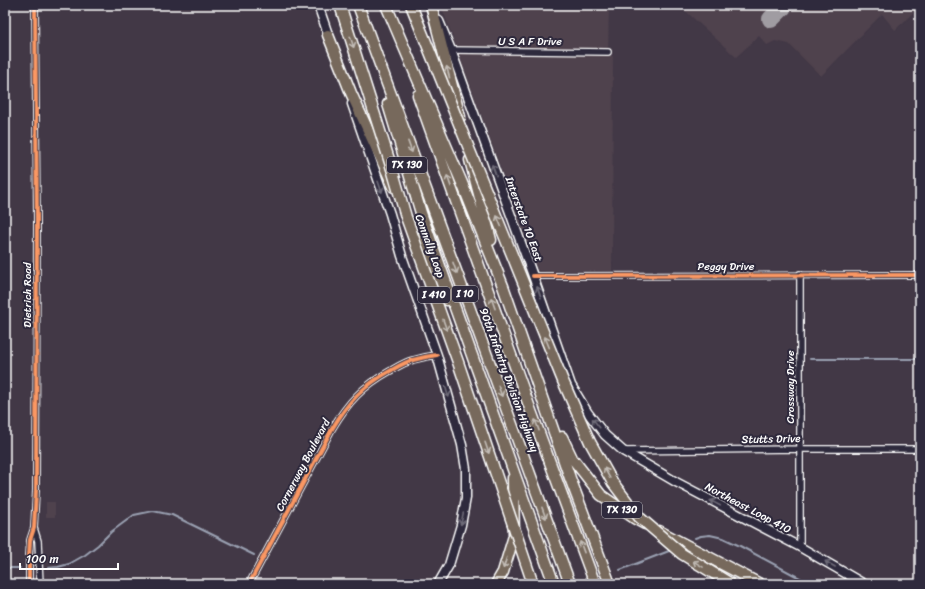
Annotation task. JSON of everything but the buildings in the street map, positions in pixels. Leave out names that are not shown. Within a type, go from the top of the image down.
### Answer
[{"type":"highway","name":"Connally Loop","points":[[340,5],[406,217],[458,362],[533,584]]},
{"type":"highway","name":"TX 130","points":[[357,5],[421,214],[554,584]]},
{"type":"highway","name":"90th Infantry Division Highway","points":[[357,5],[570,584]]},
{"type":"highway","name":"TX 130","points":[[386,5],[462,183],[503,286],[537,382],[572,458],[601,495],[634,518],[760,584]]},
{"type":"highway","name":"90th Infantry Division Highway","points":[[386,5],[531,411],[595,584]]},
{"type":"highway","points":[[411,5],[563,381],[590,442],[612,483],[639,517],[682,554],[731,584]]},
{"type":"highway","points":[[431,5],[503,286]]},
{"type":"highway","points":[[328,36],[380,158],[439,286],[460,324]]},
{"type":"highway","points":[[537,382],[570,478],[610,584]]},
{"type":"highway","points":[[496,584],[503,572],[514,536],[512,477],[508,456]]},
{"type":"main road","points":[[318,5],[390,214],[402,256],[437,355],[462,445],[466,470],[466,498],[461,525],[449,565],[438,584]]},
{"type":"main road","name":"Interstate 10 East","points":[[431,5],[451,50],[571,385],[588,413],[605,434],[623,451]]},
{"type":"main road","name":"Northeast Loop 410","points":[[623,451],[676,482],[800,547],[864,584]]},
{"type":"street","name":"Dietrich Road","points":[[29,584],[30,540],[34,528],[36,484],[37,238],[35,5]]},
{"type":"street","name":"U S A F Drive","points":[[451,50],[608,52]]},
{"type":"street","name":"Peggy Drive","points":[[533,276],[800,274],[920,275]]},
{"type":"street","name":"Crossway Drive","points":[[800,274],[800,547]]},
{"type":"street","name":"Cornerway Boulevard","points":[[249,584],[332,429],[347,406],[362,390],[395,368],[411,360],[437,355]]},
{"type":"street","name":"Stutts Drive","points":[[623,451],[920,449]]},
{"type":"street","name":"Dietrich Road","points":[[34,528],[38,541],[40,584]]},
{"type":"shaded area","points":[[441,5],[609,5],[608,55],[613,56],[612,271],[538,271]]},
{"type":"shaded area","points":[[679,5],[920,6],[895,30],[882,14],[821,76],[789,44],[775,41],[767,45],[759,36],[736,57]]},
{"type":"shaded area","points":[[46,502],[55,502],[55,517],[46,517]]},
{"type":"waterway","points":[[810,359],[920,359]]},
{"type":"waterway","points":[[48,568],[69,564],[85,555],[111,532],[134,515],[153,511],[172,515],[254,555]]},
{"type":"waterway","points":[[695,538],[710,535],[723,538],[811,584]]},
{"type":"waterway","points":[[620,570],[669,551]]},
{"type":"waterway","points":[[5,568],[20,568]]},
{"type":"taxiway","points":[[771,19],[785,5]]},
{"type":"cycle path","points":[[29,584],[30,540],[34,528],[36,490],[37,223],[35,5]]},
{"type":"cycle path","points":[[533,276],[920,275]]},
{"type":"cycle path","points":[[249,584],[332,429],[350,403],[364,389],[398,366],[413,360],[437,355]]}]
